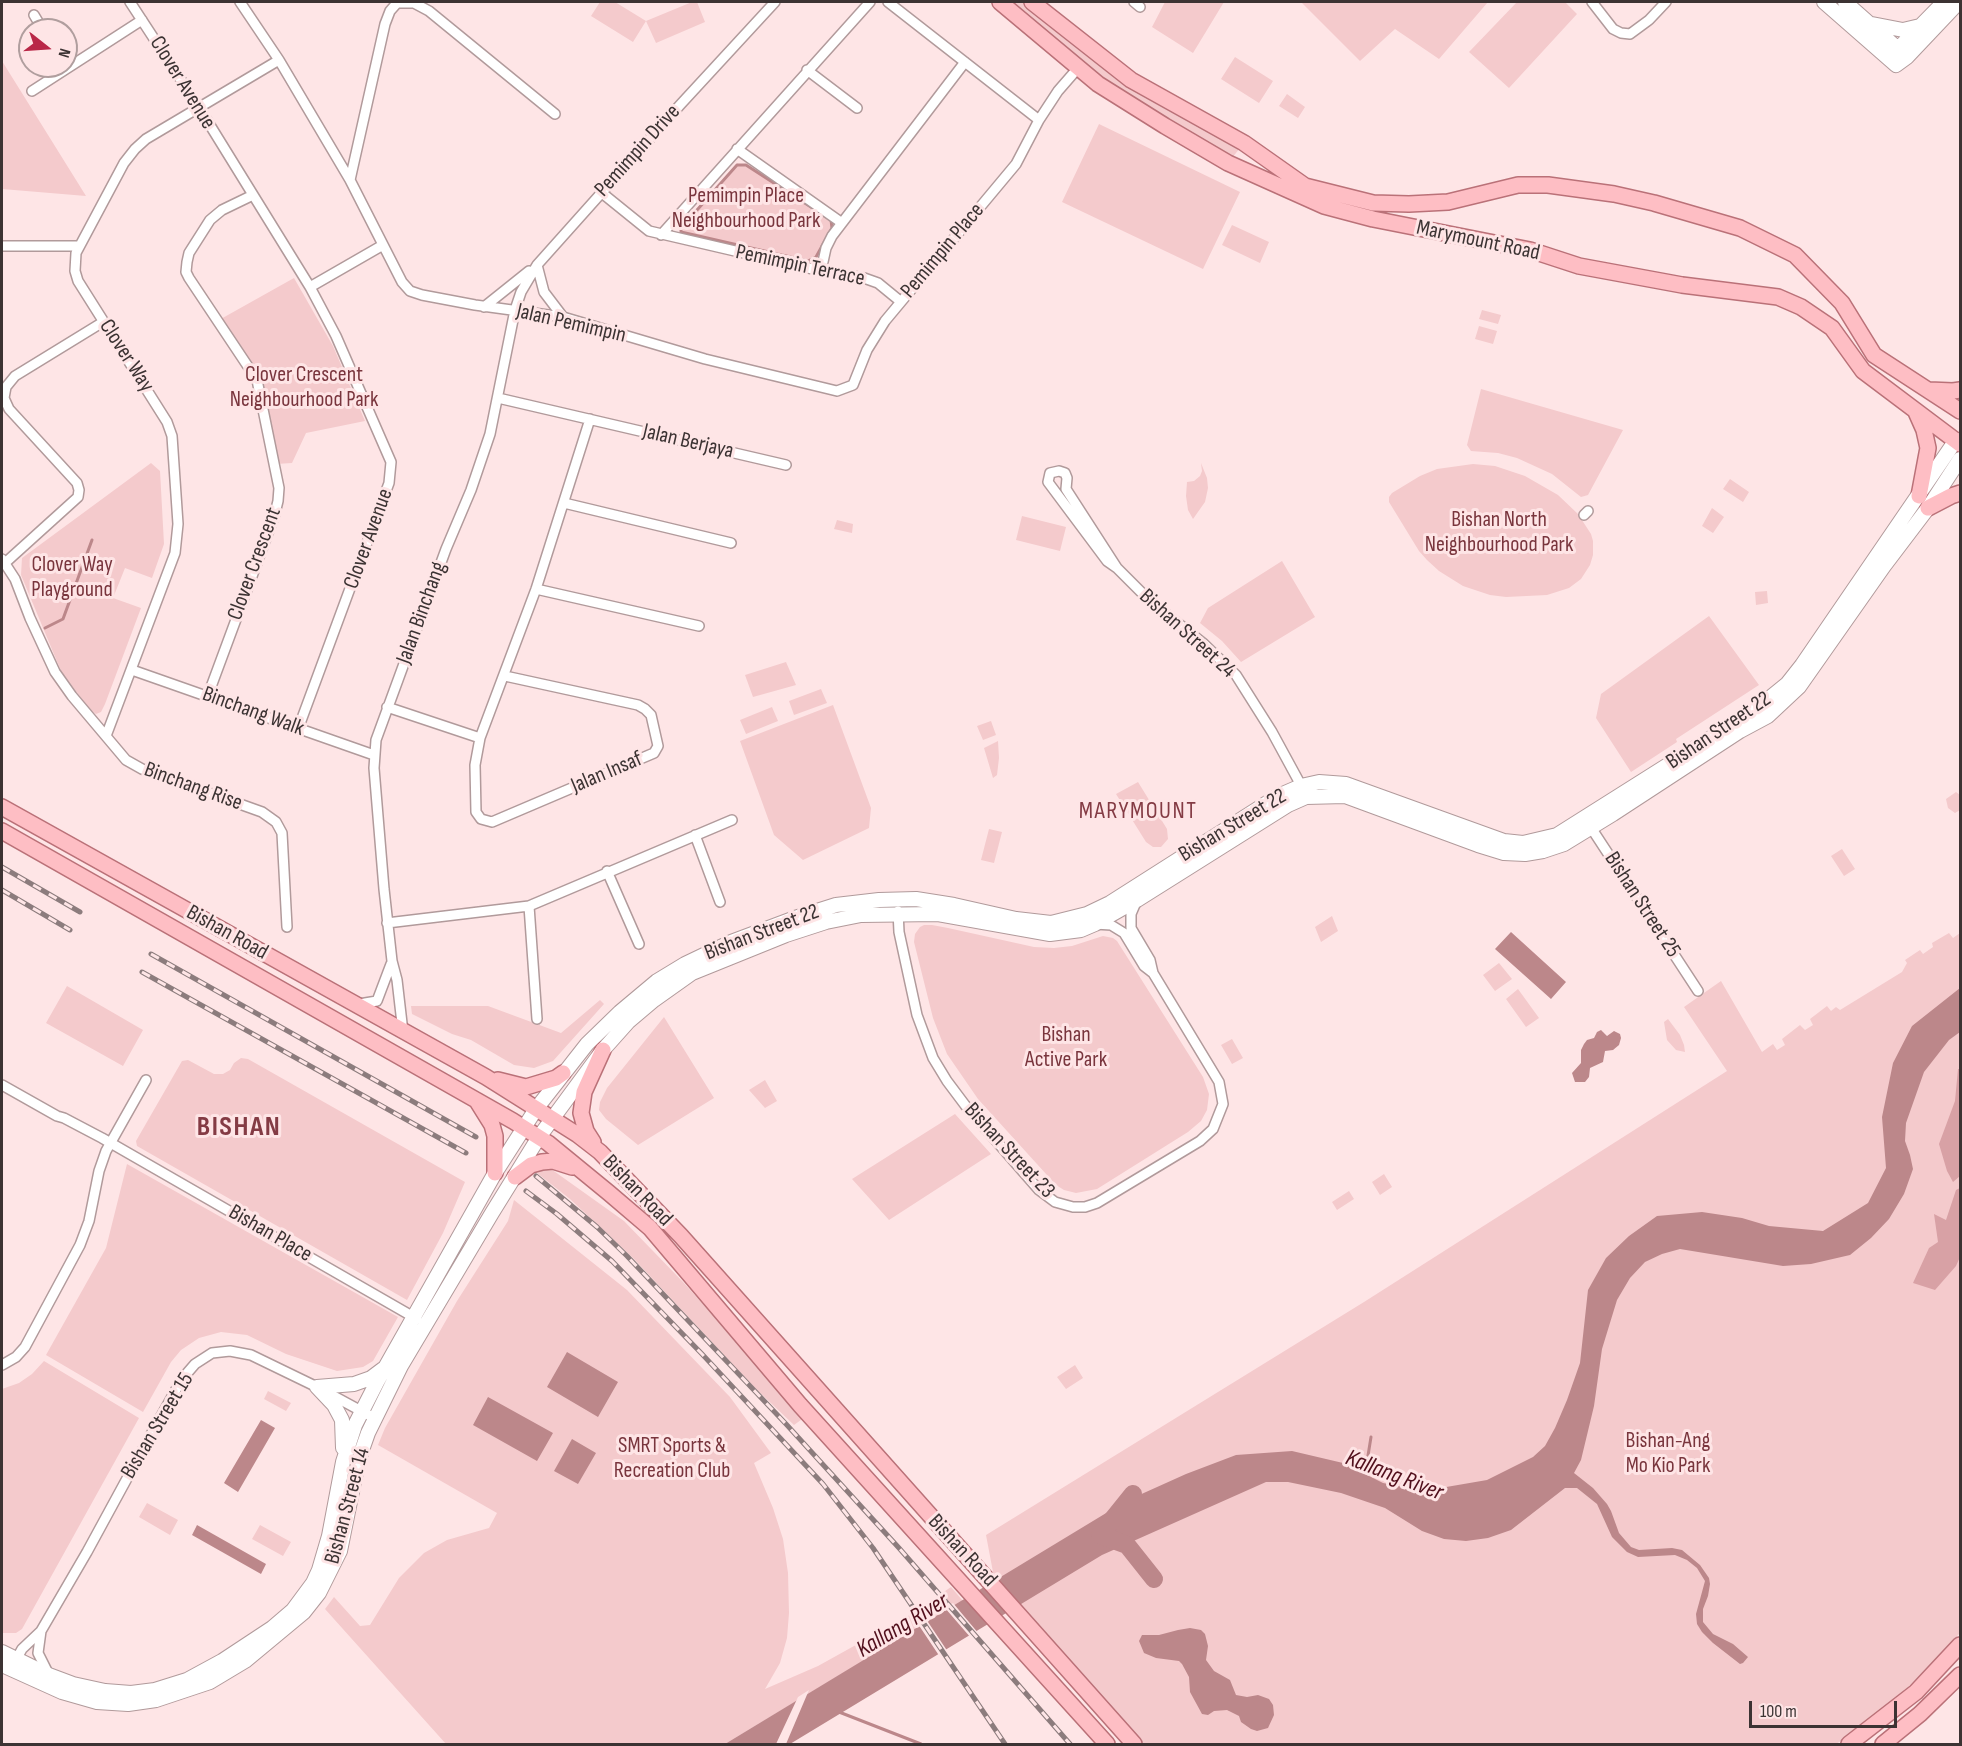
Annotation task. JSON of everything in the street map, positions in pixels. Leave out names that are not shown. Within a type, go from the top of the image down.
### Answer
[{"type":"main road","name":"Marymount Road","points":[[1000,2],[1105,89],[1228,164],[1324,206],[1373,219],[1530,250],[1579,266],[1682,285],[1778,297],[1801,307],[1832,328],[1863,371],[1916,412],[1959,439]]},
{"type":"main road","name":"Marymount Road","points":[[1032,2],[1131,80],[1244,143],[1305,186],[1373,203],[1409,204],[1448,202],[1518,185],[1548,185],[1614,194],[1740,228],[1795,255],[1842,303],[1874,355],[1960,411]]},
{"type":"main road","points":[[1824,2],[1898,57]]},
{"type":"main road","points":[[1845,2],[1869,23],[1898,57]]},
{"type":"main road","points":[[1898,57],[1920,26],[1944,2]]},
{"type":"main road","points":[[1898,57],[1959,2]]},
{"type":"main road","points":[[1869,23],[1903,30],[1920,26]]},
{"type":"main road","points":[[1929,390],[1960,390]]},
{"type":"main road","points":[[1916,412],[1924,430],[1928,448],[1924,502],[1960,493]]},
{"type":"main road","name":"Bishan Street 22","points":[[523,1128],[586,1044],[657,981],[685,964],[731,942],[836,905],[879,900],[938,914],[1050,934],[1081,930],[1137,900],[1288,805],[1319,782],[1346,784],[1504,841],[1523,843],[1539,840],[1588,824],[1768,716],[1799,687],[1884,566],[1924,502],[1959,439]]},
{"type":"main road","name":"Bishan Street 22","points":[[1924,502],[1960,459]]},
{"type":"main road","name":"Bishan Street 22","points":[[539,1137],[603,1050],[628,1022],[692,973],[776,938],[826,922],[898,906],[916,899],[1016,919],[1052,923],[1088,914],[1110,903],[1278,796],[1304,791]]},
{"type":"main road","name":"Bishan Road","points":[[2,807],[486,1077],[578,1135],[600,1152],[681,1236],[891,1475],[986,1576],[1134,1744]]},
{"type":"main road","name":"Bishan Road","points":[[2,831],[539,1137],[581,1170],[650,1228],[800,1405],[1107,1744]]},
{"type":"main road","points":[[600,1152],[586,1131],[581,1113],[584,1092],[603,1050]]},
{"type":"main road","points":[[486,1077],[526,1087],[556,1078],[563,1073]]},
{"type":"main road","points":[[477,1101],[492,1125],[495,1136],[495,1173]]},
{"type":"main road","name":"Bishan Street 14","points":[[2,1652],[73,1684],[105,1691],[131,1693],[155,1690],[187,1680],[222,1661],[272,1628],[304,1596],[319,1570],[331,1527],[343,1462],[362,1412],[495,1173],[523,1128]]},
{"type":"main road","name":"Bishan Street 14","points":[[2,1665],[62,1692],[97,1702],[128,1704],[156,1701],[210,1682],[245,1661],[304,1612],[330,1575],[340,1551],[362,1450],[401,1366],[539,1137]]},
{"type":"main road","points":[[515,1177],[531,1165],[553,1161],[581,1170]]},
{"type":"main road","points":[[317,1387],[354,1384],[371,1378],[386,1367]]},
{"type":"main road","points":[[317,1387],[334,1405],[342,1420],[343,1462]]},
{"type":"main road","points":[[1849,1744],[1916,1692],[1960,1645]]},
{"type":"main road","points":[[1883,1744],[1920,1714],[1960,1675]]},
{"type":"street","name":"Clover Avenue","points":[[130,2],[200,109],[310,287],[336,336],[389,456],[392,472],[389,483],[298,729]]},
{"type":"street","name":"Jalan Pemimpin","points":[[240,2],[279,60],[350,180],[402,282],[410,291],[484,307],[563,317],[705,359],[822,388],[837,390],[853,385]]},
{"type":"street","points":[[350,180],[385,24],[393,3],[408,2],[423,7],[555,114]]},
{"type":"street","name":"Pemimpin Drive","points":[[515,310],[525,284],[537,265],[775,2]]},
{"type":"street","points":[[661,235],[870,2]]},
{"type":"street","points":[[888,2],[1039,120]]},
{"type":"street","points":[[1592,2],[1613,29],[1630,34],[1649,20],[1666,2]]},
{"type":"street","points":[[78,60],[142,20]]},
{"type":"street","name":"Clover Way","points":[[106,736],[178,540],[172,436],[163,414],[76,275],[75,257],[124,163],[135,149],[146,140],[279,60]]},
{"type":"street","points":[[821,271],[826,248],[842,223],[965,62]]},
{"type":"street","name":"Pemimpin Place","points":[[853,385],[867,350],[900,301],[1016,164],[1039,120],[1078,68]]},
{"type":"street","points":[[807,70],[857,108]]},
{"type":"street","points":[[32,91],[50,78]]},
{"type":"street","points":[[737,148],[842,223]]},
{"type":"street","name":"Pemimpin Terrace","points":[[602,192],[649,231],[878,283],[900,301]]},
{"type":"street","name":"Clover Crescent","points":[[208,695],[274,517],[279,488],[257,380],[186,272],[189,253],[210,219],[222,210],[253,195]]},
{"type":"street","points":[[310,287],[383,245]]},
{"type":"street","points":[[2,246],[79,246]]},
{"type":"street","points":[[484,307],[537,265],[544,292],[563,317]]},
{"type":"street","name":"Jalan Binchang","points":[[403,1032],[387,923],[374,755],[376,740],[490,434],[515,310]]},
{"type":"street","name":"Binchang Rise","points":[[104,322],[15,376],[4,390],[5,402],[9,409],[77,483],[79,490],[78,497],[3,561],[15,579],[55,672],[72,696],[126,760],[133,765],[262,812],[276,822],[282,833],[287,927]]},
{"type":"street","name":"Jalan Berjaya","points":[[498,398],[786,465]]},
{"type":"street","points":[[387,706],[480,738],[536,590],[590,419]]},
{"type":"street","name":"Bishan Street 24","points":[[1117,568],[1066,489],[1065,473],[1059,471],[1050,473],[1048,482],[1052,489],[1107,561],[1150,601],[1204,644],[1236,675],[1263,717],[1304,791]]},
{"type":"street","points":[[564,503],[731,543]]},
{"type":"street","points":[[536,590],[699,626]]},
{"type":"street","name":"Binchang Walk","points":[[132,670],[374,755]]},
{"type":"street","name":"Jalan Insaf","points":[[480,738],[475,765],[476,812],[481,819],[492,822],[654,753],[658,746],[651,715],[645,708],[505,676]]},
{"type":"street","points":[[387,923],[529,906],[732,820]]},
{"type":"street","name":"Bishan Street 25","points":[[1588,824],[1698,991]]},
{"type":"street","points":[[695,835],[720,902]]},
{"type":"street","points":[[607,872],[639,944]]},
{"type":"street","name":"Bishan Street 23","points":[[898,906],[899,932],[917,1015],[933,1058],[947,1081],[1039,1190],[1055,1202],[1073,1207],[1085,1207],[1097,1203],[1200,1142],[1213,1129],[1223,1104],[1219,1082],[1153,973],[1150,960],[1131,928],[1131,914],[1137,900]]},
{"type":"street","points":[[529,906],[537,1019]]},
{"type":"street","name":"Bishan Street 23","points":[[1095,924],[1111,925],[1124,933],[1144,966],[1153,973]]},
{"type":"street","name":"Jalan Binchang","points":[[354,1005],[378,1000],[392,961]]},
{"type":"street","name":"Bishan Place","points":[[2,1078],[59,1112],[64,1118]]},
{"type":"street","points":[[2,1365],[16,1357],[25,1347],[80,1245],[89,1221],[99,1171],[111,1143],[146,1080]]},
{"type":"street","name":"Bishan Place","points":[[2,1085],[111,1143],[404,1310],[414,1318]]},
{"type":"street","points":[[414,1318],[421,1320],[430,1316]]},
{"type":"street","name":"Bishan Street 15","points":[[16,1660],[22,1649],[41,1631],[182,1379],[195,1364],[212,1353],[230,1351],[251,1355],[376,1419]]},
{"type":"street","points":[[41,1631],[38,1653],[49,1675]]},
{"type":"street","points":[[16,1660],[20,1675]]},
{"type":"green space","points":[[600,2],[615,2],[646,21],[633,42],[591,16]]},
{"type":"green space","points":[[697,2],[705,22],[656,43],[646,21]]},
{"type":"green space","points":[[1000,2],[1032,2],[1111,66],[1244,143],[1228,163],[1165,126]]},
{"type":"green space","points":[[1165,2],[1224,2],[1193,53],[1152,27]]},
{"type":"green space","points":[[1301,2],[1488,2],[1439,59],[1395,29],[1360,61]]},
{"type":"green space","points":[[1517,2],[1565,2],[1577,14],[1509,88],[1469,52]]},
{"type":"green space","points":[[1235,57],[1273,81],[1259,103],[1221,79]]},
{"type":"green space","points":[[2,61],[86,196],[2,189]]},
{"type":"green space","points":[[1287,94],[1305,107],[1298,118],[1279,106]]},
{"type":"green space","points":[[1099,124],[1240,192],[1203,269],[1062,202]]},
{"type":"green space","name":"Pemimpin Place Neighbourhood Park","points":[[737,165],[746,165],[831,220],[832,228],[816,257],[808,261],[681,232],[681,228]]},
{"type":"green space","points":[[1232,225],[1269,242],[1260,263],[1222,245]]},
{"type":"green space","name":"Clover Crescent Neighbourhood Park","points":[[294,278],[333,346],[365,421],[306,433],[292,463],[276,464],[259,381],[219,320]]},
{"type":"green space","points":[[1482,310],[1501,315],[1498,324],[1479,319]]},
{"type":"green space","points":[[1479,326],[1497,331],[1493,344],[1475,339]]},
{"type":"green space","points":[[1481,389],[1623,430],[1588,495],[1581,497],[1552,474],[1517,458],[1498,453],[1471,451],[1467,445]]},
{"type":"green space","name":"Clover Way Playground","points":[[151,463],[160,471],[164,544],[152,578],[125,568],[113,598],[141,608],[105,704],[101,712],[96,714],[89,709],[61,671],[21,575],[22,558]]},
{"type":"green space","points":[[1201,463],[1208,488],[1205,502],[1193,519],[1188,510],[1187,482],[1194,481],[1200,476]]},
{"type":"green space","name":"Bishan North Neighbourhood Park","points":[[1473,464],[1495,466],[1525,476],[1558,495],[1578,514],[1593,541],[1590,565],[1581,579],[1569,588],[1547,595],[1506,597],[1490,595],[1463,586],[1439,571],[1427,560],[1389,502],[1389,497],[1420,476],[1437,469]]},
{"type":"green space","points":[[1730,479],[1749,492],[1743,502],[1723,489]]},
{"type":"green space","points":[[1712,508],[1724,517],[1713,533],[1702,526]]},
{"type":"green space","points":[[1022,516],[1066,527],[1060,551],[1016,540]]},
{"type":"green space","points":[[837,520],[853,524],[852,533],[834,529]]},
{"type":"green space","points":[[1282,561],[1315,617],[1241,662],[1222,641],[1200,623],[1208,608]]},
{"type":"green space","points":[[1767,591],[1768,603],[1756,605],[1755,592]]},
{"type":"green space","points":[[1709,616],[1759,685],[1676,739],[1677,742],[1631,772],[1596,718],[1601,694]]},
{"type":"green space","points":[[786,662],[796,685],[753,697],[745,675]]},
{"type":"green space","points":[[821,689],[827,703],[794,715],[789,701]]},
{"type":"green space","points":[[833,705],[871,808],[869,828],[803,860],[774,835],[740,741]]},
{"type":"green space","points":[[772,707],[778,721],[746,734],[740,720]]},
{"type":"green space","points":[[991,721],[996,735],[983,740],[977,726]]},
{"type":"green space","points":[[998,741],[997,775],[993,778],[984,748]]},
{"type":"green space","points":[[1138,782],[1167,829],[1168,839],[1161,847],[1153,847],[1146,842],[1116,794]]},
{"type":"green space","points":[[1956,792],[1960,795],[1960,810],[1955,813],[1948,808],[1946,799]]},
{"type":"green space","points":[[989,829],[1002,832],[994,863],[981,860]]},
{"type":"green space","points":[[1842,849],[1855,869],[1844,876],[1831,856]]},
{"type":"green space","points":[[1332,916],[1338,931],[1321,942],[1315,927]]},
{"type":"green space","name":"Bishan Active Park","points":[[924,925],[1034,947],[1072,946],[1103,936],[1113,938],[1203,1077],[1209,1094],[1207,1110],[1201,1121],[1188,1132],[1097,1189],[1076,1193],[1056,1185],[978,1099],[947,1054],[933,1018],[914,942],[915,934]]},
{"type":"green space","name":"Bishan-Ang Mo Kio Park","points":[[1949,933],[1953,938],[1960,933],[1960,1633],[1908,1687],[1844,1739],[1836,1744],[1144,1744],[993,1572],[986,1535],[1364,1302],[1727,1071],[1684,1007],[1721,981],[1762,1052],[1773,1044],[1777,1050],[1785,1045],[1782,1039],[1800,1025],[1805,1030],[1813,1025],[1810,1019],[1827,1006],[1831,1011],[1836,1007],[1840,1010],[1902,972],[1907,963],[1905,960],[1920,950],[1923,954],[1933,947],[1932,943]]},
{"type":"green space","points":[[1499,963],[1512,979],[1495,991],[1483,975]]},
{"type":"green space","points":[[67,986],[143,1030],[123,1066],[46,1023]]},
{"type":"green space","points":[[1518,989],[1539,1018],[1526,1027],[1506,999]]},
{"type":"green space","points":[[600,1000],[604,1004],[553,1061],[534,1068],[514,1065],[471,1040],[452,1034],[412,1014],[411,1006],[488,1006],[561,1033]]},
{"type":"green space","points":[[664,1017],[714,1098],[638,1145],[606,1119],[599,1110],[600,1102],[607,1088]]},
{"type":"green space","points":[[1668,1019],[1680,1035],[1685,1052],[1676,1050],[1667,1040],[1664,1022]]},
{"type":"green space","points":[[1232,1039],[1243,1058],[1232,1064],[1221,1045]]},
{"type":"green space","points":[[241,1058],[248,1059],[465,1182],[443,1233],[407,1300],[137,1146],[136,1141],[182,1061],[188,1060],[214,1074],[223,1074]]},
{"type":"green space","points":[[765,1080],[777,1101],[765,1108],[749,1090]]},
{"type":"green space","points":[[955,1114],[991,1154],[889,1220],[852,1179]]},
{"type":"green space","points":[[127,1164],[398,1317],[373,1361],[363,1367],[337,1371],[286,1354],[247,1335],[221,1332],[199,1338],[181,1350],[171,1362],[143,1412],[46,1355],[106,1248]]},
{"type":"green space","points":[[551,1169],[624,1221],[683,1282],[805,1417],[794,1425],[754,1387],[633,1258],[570,1199],[537,1173]]},
{"type":"green space","points":[[1384,1174],[1392,1187],[1380,1195],[1372,1182]]},
{"type":"green space","points":[[1349,1191],[1354,1199],[1337,1210],[1332,1202]]},
{"type":"green space","name":"SMRT Sports & Recreation Club","points":[[514,1200],[627,1290],[730,1397],[771,1453],[754,1463],[783,1539],[788,1573],[789,1613],[787,1638],[780,1663],[765,1689],[818,1666],[908,1616],[951,1587],[963,1601],[725,1744],[446,1744],[325,1609],[334,1597],[360,1626],[370,1625],[399,1578],[424,1553],[447,1540],[489,1528],[497,1513],[378,1445],[385,1428],[457,1301],[508,1221]]},
{"type":"green space","points":[[44,1361],[139,1418],[22,1629],[16,1633],[2,1633],[2,1389],[19,1383],[32,1374]]},
{"type":"green space","points":[[1075,1365],[1083,1378],[1066,1389],[1057,1377]]},
{"type":"green space","points":[[268,1391],[291,1403],[286,1411],[264,1399]]},
{"type":"green space","points":[[147,1503],[178,1520],[170,1535],[139,1517]]},
{"type":"green space","points":[[260,1525],[291,1542],[283,1556],[252,1539]]},
{"type":"shaded area","points":[[1511,932],[1566,982],[1551,999],[1495,949]]},
{"type":"shaded area","points":[[1960,988],[1960,1032],[1949,1040],[1924,1072],[1906,1123],[1905,1141],[1913,1169],[1904,1194],[1889,1219],[1871,1238],[1850,1255],[1811,1264],[1783,1266],[1680,1249],[1645,1262],[1630,1278],[1617,1300],[1602,1349],[1594,1406],[1581,1460],[1574,1473],[1593,1488],[1607,1504],[1619,1533],[1631,1547],[1639,1550],[1672,1548],[1682,1550],[1700,1565],[1709,1578],[1710,1584],[1703,1609],[1703,1622],[1713,1634],[1733,1644],[1748,1657],[1743,1663],[1740,1664],[1713,1643],[1697,1624],[1696,1614],[1705,1581],[1697,1568],[1687,1560],[1675,1555],[1638,1557],[1627,1552],[1612,1537],[1597,1504],[1577,1488],[1565,1488],[1511,1530],[1488,1538],[1466,1541],[1444,1539],[1422,1531],[1385,1508],[1341,1493],[1288,1482],[1266,1482],[1102,1555],[790,1744],[725,1744],[1126,1501],[1236,1455],[1292,1451],[1343,1463],[1383,1483],[1423,1491],[1487,1480],[1533,1457],[1545,1446],[1567,1400],[1580,1363],[1588,1290],[1606,1258],[1629,1236],[1657,1216],[1702,1212],[1742,1218],[1769,1226],[1823,1231],[1868,1203],[1886,1168],[1882,1117],[1893,1063],[1912,1026]]},
{"type":"shaded area","points":[[1601,1030],[1607,1036],[1614,1031],[1620,1034],[1619,1045],[1613,1050],[1605,1051],[1603,1062],[1590,1068],[1589,1077],[1585,1082],[1575,1082],[1572,1073],[1581,1063],[1581,1050],[1584,1044]]},
{"type":"shaded area","points":[[1958,1069],[1960,1069],[1960,1176],[1953,1182],[1947,1171],[1939,1144],[1955,1101]]},
{"type":"shaded area","points":[[1960,1188],[1960,1257],[1956,1266],[1935,1290],[1913,1283],[1929,1248],[1938,1242],[1934,1214],[1946,1220],[1956,1190]]},
{"type":"shaded area","points":[[567,1352],[618,1382],[598,1417],[547,1387]]},
{"type":"shaded area","points":[[488,1397],[553,1433],[537,1461],[473,1425]]},
{"type":"shaded area","points":[[261,1420],[275,1428],[238,1492],[224,1483]]},
{"type":"shaded area","points":[[572,1439],[596,1453],[578,1484],[554,1471]]},
{"type":"shaded area","points":[[197,1525],[266,1564],[261,1574],[192,1535]]},
{"type":"shaded area","points":[[1190,1628],[1201,1630],[1205,1634],[1208,1646],[1206,1660],[1214,1671],[1230,1680],[1236,1695],[1247,1697],[1258,1695],[1269,1699],[1273,1705],[1274,1715],[1268,1728],[1257,1731],[1251,1729],[1241,1722],[1239,1716],[1227,1710],[1214,1711],[1208,1715],[1202,1714],[1190,1692],[1189,1677],[1182,1664],[1179,1661],[1156,1658],[1144,1653],[1139,1641],[1142,1635],[1159,1635]]},
{"type":"pier","points":[[953,1603],[979,1634],[971,1638],[945,1608]]},
{"type":"pier","points":[[926,1619],[948,1652],[940,1657],[918,1624]]},
{"type":"pier","points":[[809,1690],[786,1744],[776,1744],[798,1697]]},
{"type":"waterway","points":[[737,165],[746,165],[831,220],[832,228],[816,257],[808,261],[681,232],[681,228],[737,165]]},
{"type":"waterway","points":[[45,628],[63,619],[92,540]]},
{"type":"waterway","name":"Kallang River","points":[[1362,1476],[1366,1468],[1371,1437]]},
{"type":"waterway","points":[[1133,1494],[1100,1535],[1127,1545],[1154,1579]]},
{"type":"waterway","points":[[839,1712],[921,1744]]},
{"type":"railway","points":[[2,867],[80,912]]},
{"type":"railway","points":[[2,890],[70,930]]},
{"type":"railway","points":[[151,954],[476,1137]]},
{"type":"railway","points":[[142,972],[466,1153]]},
{"type":"railway","points":[[536,1176],[597,1227],[627,1256],[786,1424],[899,1548],[1070,1744]]},
{"type":"railway","points":[[526,1191],[612,1261],[823,1484],[873,1548],[1005,1744]]},
{"type":"district","name":"MARYMOUNT","points":[[1138,812]]},
{"type":"district","name":"BISHAN","points":[[239,1128]]}]
